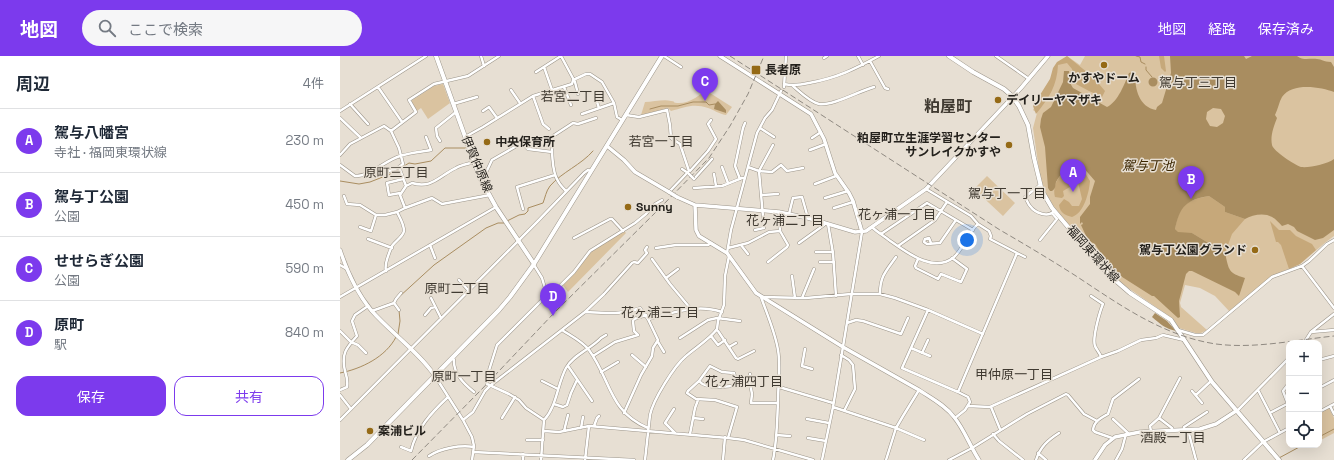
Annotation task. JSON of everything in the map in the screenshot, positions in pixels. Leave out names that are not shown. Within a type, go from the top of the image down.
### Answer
[{"type":"main road","name":"伊賀仲原線","points":[[436,56],[482,182],[496,207],[534,264]]},
{"type":"main road","points":[[348,460],[367,445],[506,302],[534,264],[663,56]]},
{"type":"main road","name":"福岡東環状線","points":[[949,56],[973,72],[999,86],[1012,96],[1019,106],[1028,125],[1040,185],[1053,212],[1108,274],[1121,286],[1171,320],[1211,381],[1279,460]]},
{"type":"street","points":[[340,111],[426,56]]},
{"type":"street","points":[[481,56],[484,66]]},
{"type":"street","points":[[392,131],[416,112],[409,100],[434,84],[468,76],[499,56]]},
{"type":"street","points":[[536,72],[562,56],[575,82],[578,94]]},
{"type":"street","points":[[663,56],[681,67]]},
{"type":"street","points":[[720,56],[811,114],[826,144],[836,176],[848,191],[853,202],[862,232],[833,405],[822,460]]},
{"type":"street","points":[[786,56],[784,85],[793,86],[827,80],[844,74],[879,56]]},
{"type":"street","points":[[858,56],[863,65]]},
{"type":"street","points":[[996,56],[1029,78]]},
{"type":"street","points":[[607,146],[624,160],[635,172],[695,205],[779,212],[808,218],[855,232],[862,232],[872,227],[926,189],[1048,56]]},
{"type":"street","points":[[870,61],[888,90]]},
{"type":"street","points":[[544,67],[552,90]]},
{"type":"street","points":[[465,137],[532,96],[572,84],[573,80],[586,74],[590,74],[602,82],[614,103],[616,116],[622,120]]},
{"type":"street","points":[[793,86],[819,104],[836,102],[874,87]]},
{"type":"street","points":[[378,87],[402,122]]},
{"type":"street","points":[[564,87],[571,105]]},
{"type":"street","points":[[511,90],[520,103]]},
{"type":"street","points":[[645,460],[651,409],[670,374],[684,357],[711,336],[716,330],[716,325],[722,312],[725,298],[725,276],[731,230],[738,209],[755,140],[760,128],[772,110],[780,93]]},
{"type":"street","points":[[532,96],[543,124],[549,129]]},
{"type":"street","points":[[595,96],[599,108]]},
{"type":"street","points":[[453,104],[477,97]]},
{"type":"street","points":[[582,114],[614,103]]},
{"type":"street","points":[[350,104],[368,124]]},
{"type":"street","points":[[483,111],[489,107],[497,118]]},
{"type":"street","points":[[626,114],[639,116],[667,110],[671,138],[680,144],[688,172]]},
{"type":"street","points":[[440,141],[437,136],[436,128],[456,112]]},
{"type":"street","points":[[340,118],[360,137]]},
{"type":"street","points":[[566,191],[555,175],[552,152],[553,136],[573,123],[578,124],[596,118]]},
{"type":"street","points":[[669,192],[708,151],[716,139],[708,124],[711,120]]},
{"type":"street","points":[[740,179],[735,166],[745,123]]},
{"type":"street","points":[[340,155],[350,144],[360,137],[384,126],[392,131],[399,148],[403,164],[390,171]]},
{"type":"street","points":[[760,128],[774,137]]},
{"type":"street","points":[[812,138],[821,132]]},
{"type":"street","points":[[340,165],[352,174],[359,176],[364,175],[386,162],[400,156],[431,150],[426,137]]},
{"type":"street","points":[[482,182],[492,160],[522,142],[528,149],[552,152]]},
{"type":"street","points":[[810,150],[826,144]]},
{"type":"street","points":[[755,230],[764,228],[759,170],[773,145]]},
{"type":"street","points":[[682,169],[688,172],[694,179],[712,159]]},
{"type":"street","points":[[403,179],[387,183],[389,195],[400,193],[406,186],[412,183],[421,186],[432,183],[456,168],[474,162]]},
{"type":"street","points":[[748,167],[772,172],[781,165],[787,171],[804,168]]},
{"type":"street","points":[[399,167],[406,186]]},
{"type":"street","points":[[722,167],[728,184]]},
{"type":"street","points":[[340,420],[584,173],[588,170],[591,171]]},
{"type":"street","points":[[714,174],[716,186]]},
{"type":"street","points":[[523,209],[517,187],[555,175]]},
{"type":"street","points":[[815,184],[836,176]]},
{"type":"street","points":[[694,188],[728,184],[745,178]]},
{"type":"street","points":[[1040,185],[1025,197],[1029,206],[1038,212],[1048,214],[1053,212],[1057,219],[1040,240]]},
{"type":"street","points":[[926,189],[971,216],[978,224],[989,231],[991,236],[990,239],[1025,257]]},
{"type":"street","points":[[825,198],[848,191]]},
{"type":"street","points":[[400,193],[405,208]]},
{"type":"street","points":[[762,195],[778,194]]},
{"type":"street","points":[[344,196],[347,204],[360,205],[376,215],[385,215],[398,212],[432,198],[442,204],[490,195]]},
{"type":"street","points":[[789,214],[793,198],[802,197],[808,218]]},
{"type":"street","points":[[544,420],[526,408],[515,397],[487,384],[486,380],[497,345],[547,295],[558,288],[574,272],[590,250],[623,231],[646,214],[655,204],[662,200]]},
{"type":"street","points":[[834,208],[853,202]]},
{"type":"street","points":[[898,246],[931,224],[942,212],[947,202]]},
{"type":"street","points":[[881,234],[927,203],[973,230]]},
{"type":"street","points":[[695,205],[696,230],[701,237],[728,252],[756,293],[843,347],[919,390],[949,411],[955,418],[979,460]]},
{"type":"street","points":[[340,297],[496,207]]},
{"type":"street","points":[[386,271],[385,266],[392,248],[404,230],[398,212]]},
{"type":"street","points":[[768,262],[788,245],[780,231],[779,212]]},
{"type":"street","points":[[360,227],[370,230],[376,215]]},
{"type":"street","points":[[574,238],[610,219],[612,219],[623,231]]},
{"type":"street","points":[[931,243],[937,244],[941,242],[956,220]]},
{"type":"street","points":[[799,243],[826,224]]},
{"type":"street","points":[[826,224],[833,252],[836,296]]},
{"type":"street","points":[[872,227],[910,255],[918,259],[939,262],[952,258],[978,224]]},
{"type":"street","points":[[728,252],[762,237],[769,232],[780,231]]},
{"type":"street","points":[[368,239],[392,248]]},
{"type":"street","points":[[1178,330],[1195,335],[1202,335],[1272,277],[1302,266],[1334,240]]},
{"type":"street","points":[[656,248],[676,245],[708,245],[711,243]]},
{"type":"street","points":[[430,245],[435,258]]},
{"type":"street","points":[[741,245],[748,254]]},
{"type":"street","points":[[463,420],[473,412],[485,391],[491,385],[585,312],[604,294],[632,263],[638,263],[647,253],[645,250],[647,247]]},
{"type":"street","points":[[340,250],[356,288],[368,306],[426,365],[435,376],[463,420],[472,437],[474,447],[472,460]]},
{"type":"street","points":[[816,252],[833,252]]},
{"type":"street","points":[[958,392],[1017,253]]},
{"type":"street","points":[[880,294],[882,275],[896,257]]},
{"type":"street","points":[[918,259],[915,266],[916,268],[938,279],[941,274],[961,282],[967,269],[952,258]]},
{"type":"street","points":[[652,259],[690,308]]},
{"type":"street","points":[[820,262],[834,262]]},
{"type":"street","points":[[534,264],[542,278],[547,295]]},
{"type":"street","points":[[340,265],[348,269]]},
{"type":"street","points":[[1302,266],[1334,308]]},
{"type":"street","points":[[666,278],[678,269]]},
{"type":"street","points":[[802,298],[814,269]]},
{"type":"street","points":[[792,276],[795,298]]},
{"type":"street","points":[[459,280],[469,291]]},
{"type":"street","points":[[372,311],[394,303],[401,293]]},
{"type":"street","points":[[761,297],[802,298],[851,294],[880,294],[928,310],[983,334]]},
{"type":"street","points":[[1091,296],[1103,304],[1097,324],[1095,346],[1101,357]]},
{"type":"street","points":[[761,297],[778,349],[780,369],[775,450],[772,460]]},
{"type":"street","points":[[431,298],[441,318]]},
{"type":"street","points":[[394,303],[399,310]]},
{"type":"street","points":[[340,390],[345,389],[348,382],[343,363],[344,352],[357,336],[352,321],[368,306]]},
{"type":"street","points":[[425,315],[431,308],[435,307]]},
{"type":"street","points":[[648,319],[699,307],[722,312]]},
{"type":"street","points":[[585,312],[607,313],[633,311],[640,308],[646,315],[664,352]]},
{"type":"street","points":[[928,310],[902,368],[968,397],[970,399],[968,406],[955,418]]},
{"type":"street","points":[[1306,340],[1311,332],[1334,314]]},
{"type":"street","points":[[593,356],[615,342],[638,335],[634,331],[633,321],[634,319],[646,315]]},
{"type":"street","points":[[680,338],[708,320],[719,318],[740,321]]},
{"type":"street","points":[[847,322],[863,320],[901,334],[908,318]]},
{"type":"street","points":[[562,330],[577,339],[588,349],[593,356],[616,403],[624,413],[648,429]]},
{"type":"street","points":[[716,330],[725,340],[736,358],[738,359],[754,351]]},
{"type":"street","points":[[1311,332],[1334,330]]},
{"type":"street","points":[[340,331],[351,342],[358,345],[366,353]]},
{"type":"street","points":[[968,406],[991,407],[1141,340],[1156,338],[1163,335],[1177,339],[1184,339]]},
{"type":"street","points":[[541,460],[544,420],[554,404],[558,389],[568,366],[601,338],[606,336]]},
{"type":"street","points":[[711,336],[718,345],[725,340]]},
{"type":"street","points":[[922,353],[928,340]]},
{"type":"street","points":[[624,413],[641,375],[652,356],[653,348],[658,342]]},
{"type":"street","points":[[729,347],[736,343]]},
{"type":"street","points":[[911,348],[930,356]]},
{"type":"street","points":[[805,349],[802,366],[812,369]]},
{"type":"street","points":[[632,355],[646,367]]},
{"type":"street","points":[[841,355],[849,360],[853,365],[855,389],[844,410]]},
{"type":"street","points":[[1322,359],[1334,356]]},
{"type":"street","points":[[452,358],[454,360],[455,370],[463,382],[474,392]]},
{"type":"street","points":[[1095,460],[1112,438],[1127,434],[1204,428],[1216,424],[1236,411],[1286,361]]},
{"type":"street","points":[[601,372],[618,362]]},
{"type":"street","points":[[568,366],[592,401]]},
{"type":"street","points":[[723,460],[727,438],[737,407],[715,400],[698,400],[687,393],[699,381],[709,367],[712,366],[722,372],[734,373],[737,385]]},
{"type":"street","points":[[750,374],[752,382],[750,383],[752,394],[751,403],[778,403]]},
{"type":"street","points":[[1151,432],[1150,426],[1159,418],[1180,378]]},
{"type":"street","points":[[1112,438],[1095,432],[1093,428],[1097,421],[1108,414],[1113,399],[1139,379]]},
{"type":"street","points":[[554,404],[563,407],[567,405],[577,380]]},
{"type":"street","points":[[1322,386],[1334,380]]},
{"type":"street","points":[[542,381],[558,389]]},
{"type":"street","points":[[699,381],[703,385],[710,387],[750,383]]},
{"type":"street","points":[[1196,395],[1211,381]]},
{"type":"street","points":[[1286,386],[1282,391],[1286,398]]},
{"type":"street","points":[[779,387],[896,428],[924,440]]},
{"type":"street","points":[[886,460],[896,428],[919,390]]},
{"type":"street","points":[[1258,390],[1280,433]]},
{"type":"street","points":[[1192,391],[1202,403]]},
{"type":"street","points":[[949,460],[972,448],[1000,429],[1066,394],[1084,414],[1097,421]]},
{"type":"street","points":[[340,396],[351,409]]},
{"type":"street","points":[[401,447],[411,451],[416,437],[425,423],[448,397]]},
{"type":"street","points":[[502,418],[515,397]]},
{"type":"street","points":[[690,434],[698,400]]},
{"type":"street","points":[[1322,410],[1334,404]]},
{"type":"street","points":[[1270,413],[1286,405]]},
{"type":"street","points":[[1330,406],[1334,414]]},
{"type":"street","points":[[991,407],[1000,429]]},
{"type":"street","points":[[674,409],[664,423],[675,433]]},
{"type":"street","points":[[1196,460],[1184,427],[1208,412]]},
{"type":"street","points":[[564,431],[568,416]]},
{"type":"street","points":[[594,426],[599,416]]},
{"type":"street","points":[[581,428],[583,417]]},
{"type":"street","points":[[693,418],[703,419]]},
{"type":"street","points":[[1113,418],[1127,434]]},
{"type":"street","points":[[1159,418],[1172,428],[1172,431]]},
{"type":"street","points":[[807,419],[829,423]]},
{"type":"street","points":[[544,432],[564,431],[589,426],[648,429],[744,440],[813,460]]},
{"type":"street","points":[[585,459],[589,426]]},
{"type":"street","points":[[1244,460],[1263,442],[1286,430]]},
{"type":"street","points":[[1036,460],[1038,453],[1049,439],[1059,433]]},
{"type":"street","points":[[993,434],[999,441],[1023,460]]},
{"type":"street","points":[[1116,460],[1122,449],[1127,434]]},
{"type":"street","points":[[776,435],[790,436]]},
{"type":"street","points":[[808,438],[826,441]]},
{"type":"street","points":[[527,440],[543,440]]},
{"type":"street","points":[[429,456],[445,449],[474,447]]},
{"type":"street","points":[[473,452],[541,455],[585,459],[634,460]]},
{"type":"street","points":[[1038,453],[1046,460]]},
{"type":"street","points":[[523,454],[523,460]]},
{"type":"shaded area","name":"駕与丁池","points":[[1067,56],[1080,65],[1085,56],[1334,56],[1334,236],[1300,264],[1272,276],[1230,312],[1215,296],[1200,288],[1185,285],[1180,303],[1181,307],[1207,330],[1199,334],[1179,328],[1174,320],[1121,283],[1098,260],[1054,207],[1044,191],[1040,177],[1033,128],[1037,113],[1033,110],[1058,65]]},
{"type":"shaded area","points":[[1067,56],[1093,77],[1097,78],[1099,84],[1105,91],[1102,97],[1076,84],[1072,69],[1067,63],[1058,65],[1052,91],[1036,114],[1033,106],[1050,79],[1053,68],[1057,62]]},
{"type":"shaded area","points":[[1159,56],[1164,56],[1165,72],[1161,68]]},
{"type":"shaded area","points":[[443,84],[450,103],[428,119],[421,108],[417,111],[411,101],[434,86]]},
{"type":"shaded area","points":[[708,87],[712,89],[710,93],[732,107],[726,115],[703,107],[694,106],[671,111],[668,108],[641,115],[645,102],[665,100],[677,103],[686,102],[698,96]]},
{"type":"shaded area","points":[[1073,163],[1082,168],[1090,181],[1087,197],[1083,207],[1076,215],[1072,217],[1063,213],[1060,210],[1059,205],[1064,199],[1072,206],[1079,206],[1082,199],[1078,182],[1075,181],[1070,187],[1063,191],[1064,196],[1062,198],[1055,197],[1054,192],[1056,182],[1065,170]]},
{"type":"shaded area","points":[[987,176],[1015,203],[1003,216],[974,189]]},
{"type":"shaded area","points":[[1209,196],[1225,207],[1225,212],[1245,219],[1232,234],[1225,253],[1192,233],[1178,233],[1175,229],[1179,214],[1184,205],[1194,200]]},
{"type":"shaded area","points":[[1270,221],[1279,230],[1290,230],[1296,236],[1312,244],[1316,250],[1300,264],[1289,269],[1281,245],[1276,242]]},
{"type":"shaded area","points":[[624,231],[626,233],[568,292],[563,285],[575,273],[592,250]]},
{"type":"shaded area","points":[[1329,408],[1334,418],[1334,433],[1322,439],[1322,412]]},
{"type":"water","name":"駕与丁池","points":[[1170,56],[1244,56],[1246,59],[1252,56],[1297,56],[1304,59],[1319,59],[1326,62],[1331,62],[1334,67],[1334,92],[1314,87],[1307,87],[1293,89],[1282,97],[1275,115],[1277,118],[1273,131],[1272,145],[1276,151],[1289,161],[1301,167],[1318,165],[1334,159],[1334,230],[1323,238],[1315,240],[1297,231],[1294,227],[1288,224],[1282,226],[1269,215],[1251,216],[1245,219],[1225,212],[1225,207],[1209,196],[1189,202],[1185,205],[1179,215],[1175,229],[1178,232],[1192,233],[1225,253],[1230,270],[1245,278],[1239,296],[1235,292],[1192,271],[1189,271],[1186,274],[1179,301],[1180,317],[1178,318],[1154,296],[1119,275],[1105,260],[1095,244],[1087,238],[1081,225],[1083,224],[1082,222],[1080,224],[1080,217],[1090,204],[1090,197],[1095,181],[1082,166],[1073,164],[1056,182],[1054,189],[1050,191],[1048,188],[1045,147],[1040,127],[1043,113],[1051,107],[1063,82],[1064,71],[1069,71],[1070,83],[1073,88],[1107,107],[1111,105],[1118,97],[1129,73],[1133,72],[1133,74],[1135,74],[1137,91],[1142,101],[1150,108],[1156,110],[1162,103],[1171,73]],"holes":[[[1213,108],[1221,109],[1225,116],[1223,123],[1217,127],[1210,126],[1206,119],[1207,112]]]},
{"type":"water","points":[[1151,78],[1155,78],[1157,82],[1155,86],[1151,86],[1149,84],[1149,80]]},
{"type":"water","points":[[718,101],[726,110],[726,113],[714,109],[715,104]]},
{"type":"water","points":[[1155,313],[1167,321],[1176,331],[1166,328],[1155,320],[1152,317]]},
{"type":"waterway","points":[[1136,56],[1140,57],[1141,62],[1145,64]]},
{"type":"waterway","points":[[1146,67],[1146,70],[1152,77]]},
{"type":"waterway","points":[[650,109],[661,106],[678,106],[693,102],[706,102],[709,105],[715,104]]},
{"type":"waterway","points":[[340,181],[359,184],[370,182],[393,173],[409,163],[415,164],[431,161],[445,148],[467,148]]},
{"type":"waterway","points":[[507,221],[519,215],[525,214],[528,211],[528,208],[543,203],[550,186],[593,151]]},
{"type":"waterway","points":[[399,297],[434,265],[486,228],[498,223],[504,223]]},
{"type":"waterway","points":[[398,334],[400,321],[399,310]]},
{"type":"waterway","points":[[340,373],[372,361],[386,350],[396,337]]},
{"type":"waterway","points":[[1322,435],[1334,429]]},
{"type":"waterway","points":[[1279,458],[1297,448]]},
{"type":"railway","points":[[730,56],[1000,230],[1126,308],[1160,327],[1197,340],[1231,345],[1260,345],[1334,336]]},
{"type":"railway","points":[[412,460],[555,312],[709,158],[730,126],[748,94],[764,56]]},
{"type":"place","name":"かすやドーム","points":[[1104,65]]},
{"type":"place","name":"長者原","points":[[756,70]]},
{"type":"place","name":"デイリーヤマザキ","points":[[998,100]]},
{"type":"place","name":"せせらぎ公園","points":[[705,101]]},
{"type":"place","name":"中央保育所","points":[[487,142]]},
{"type":"place","name":"粕屋町立生涯学習センター サンレイクかすや","points":[[1009,145]]},
{"type":"place","name":"駕与八幡宮","points":[[1073,192]]},
{"type":"place","name":"駕与丁公園","points":[[1191,199]]},
{"type":"place","name":"Sunny","points":[[628,207]]},
{"type":"place","name":"駕与丁公園グランド","points":[[1255,250]]},
{"type":"place","name":"原町","points":[[553,316]]},
{"type":"place","name":"案浦ビル","points":[[370,431]]},
{"type":"district","name":"駕与丁三丁目","points":[[1198,82]]},
{"type":"district","name":"若宮二丁目","points":[[573,96]]},
{"type":"district","name":"粕屋町","points":[[948,106]]},
{"type":"district","name":"若宮一丁目","points":[[661,141]]},
{"type":"district","name":"原町三丁目","points":[[396,172]]},
{"type":"district","name":"駕与丁一丁目","points":[[1007,193]]},
{"type":"district","name":"花ヶ浦一丁目","points":[[897,214]]},
{"type":"district","name":"花ヶ浦二丁目","points":[[785,220]]},
{"type":"district","name":"原町二丁目","points":[[457,288]]},
{"type":"district","name":"花ヶ浦三丁目","points":[[660,312]]},
{"type":"district","name":"甲仲原一丁目","points":[[1014,374]]},
{"type":"district","name":"原町一丁目","points":[[464,376]]},
{"type":"district","name":"花ヶ浦四丁目","points":[[744,381]]},
{"type":"district","name":"酒殿一丁目","points":[[1173,437]]}]
